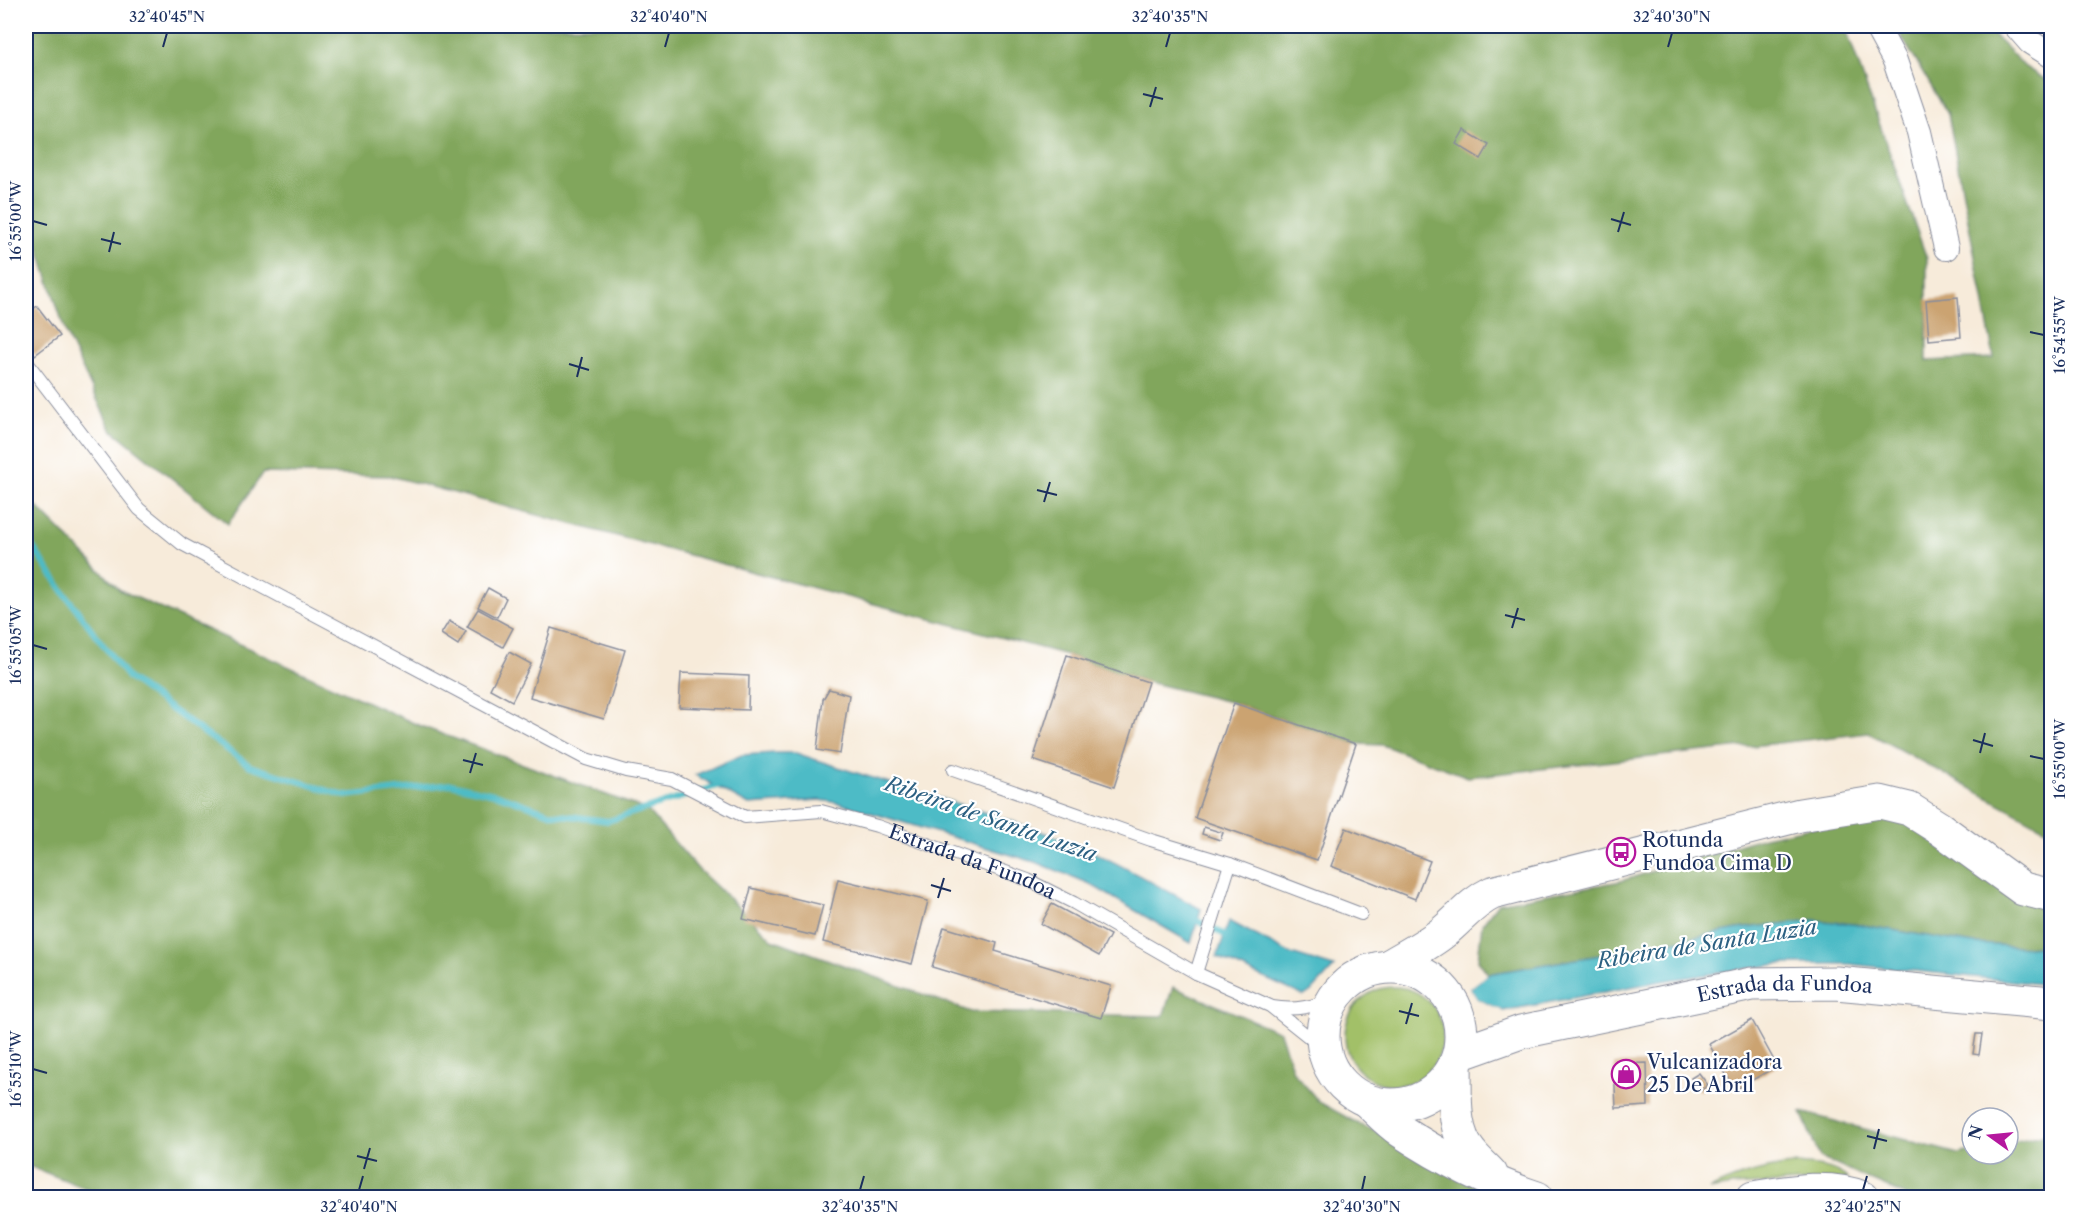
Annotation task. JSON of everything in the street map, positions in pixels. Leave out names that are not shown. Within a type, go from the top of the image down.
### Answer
[{"type":"main road","points":[[1457,1059],[1440,1086],[1418,1100],[1392,1105],[1366,1100],[1356,1095],[1332,1071],[1324,1049],[1323,1029],[1331,1003],[1346,984],[1425,945],[1443,932],[1470,906],[1492,893],[1800,815],[1880,802],[1908,809],[1939,828],[2023,888],[2052,896]]},
{"type":"main road","points":[[1459,917],[1451,949],[1451,999],[1461,1035],[1457,1059],[1457,1123],[1462,1141],[1470,1153],[1506,1187]]},
{"type":"main road","points":[[1374,971],[1404,967],[1418,971],[1431,978],[1451,999]]},
{"type":"main road","name":"Estrada da Fundoa","points":[[1457,1059],[1521,1032],[1752,984],[1836,984],[2052,1003]]},
{"type":"main road","name":"Estrada da Fundoa","points":[[1451,999],[1478,1019],[1521,1032]]},
{"type":"main road","points":[[1366,1100],[1399,1130],[1466,1169],[1506,1187],[1537,1197]]},
{"type":"main road","points":[[1753,1197],[1802,1190],[1835,1191],[1863,1197]]},
{"type":"street","points":[[1876,26],[1895,61],[1919,132],[1946,248]]},
{"type":"street","points":[[2016,26],[2030,42],[2052,56]]},
{"type":"lane","name":"Estrada da Fundoa","points":[[26,361],[140,509],[182,544],[586,759],[626,771],[672,778],[745,817],[821,811],[877,826],[976,860],[1047,889],[1196,973],[1270,1006]]},
{"type":"lane","points":[[953,770],[1151,840],[1230,864],[1361,914]]},
{"type":"lane","points":[[1196,973],[1216,915],[1230,864]]},
{"type":"lane","points":[[1270,1006],[1285,1009],[1331,1003]]},
{"type":"lane","points":[[1270,1006],[1324,1049]]},
{"type":"green space","points":[[26,26],[1845,26],[1927,259],[1927,361],[1994,358],[1948,114],[1895,26],[1985,26],[2025,67],[2051,83],[2051,832],[1869,733],[1468,777],[1382,745],[1356,744],[1234,703],[1148,682],[1067,655],[390,476],[263,473],[228,524],[111,429],[66,334],[26,209],[33,92],[26,56]]},
{"type":"green space","points":[[26,496],[120,590],[418,725],[647,810],[698,869],[772,939],[971,1012],[1163,1016],[1173,987],[1280,1032],[1293,1071],[1319,1102],[1357,1123],[1414,1149],[1494,1197],[111,1198],[26,1165]]},
{"type":"green space","points":[[1893,810],[2051,907],[2051,948],[1974,944],[1862,925],[1813,920],[1738,929],[1488,974],[1478,960],[1482,924],[1498,903],[1621,881],[1764,837]]},
{"type":"green space","points":[[1394,987],[1404,988],[1421,995],[1435,1009],[1442,1026],[1442,1046],[1435,1063],[1421,1077],[1404,1084],[1394,1085],[1384,1084],[1367,1077],[1353,1063],[1346,1046],[1345,1036],[1346,1026],[1353,1009],[1367,995],[1384,988]]},
{"type":"green space","points":[[1801,1112],[1960,1154],[1960,1166],[2020,1166],[2020,1140],[2051,1133],[2051,1197],[1909,1197],[1820,1158]]},
{"type":"green space","points":[[1797,1164],[1831,1169],[1848,1179],[1731,1186],[1709,1190],[1751,1173]]},
{"type":"water","points":[[796,753],[963,805],[1029,827],[1098,854],[1201,909],[1191,943],[1088,883],[1038,863],[839,803],[820,800],[749,805],[695,775],[742,755]]},
{"type":"water","points":[[1813,920],[1862,925],[1974,944],[2051,948],[2051,985],[1849,964],[1779,964],[1662,981],[1503,1011],[1477,999],[1470,988],[1488,974],[1738,929]]},
{"type":"water","points":[[1229,921],[1291,954],[1334,967],[1313,990],[1304,996],[1217,957]]},
{"type":"pier","points":[[692,774],[742,803],[739,804],[693,778]]},
{"type":"pier","points":[[1488,974],[1470,988],[1477,999],[1503,1011],[1496,1012],[1475,1002],[1467,989],[1467,986],[1482,975]]},
{"type":"building","points":[[1464,130],[1489,145],[1481,159],[1456,144]]},
{"type":"building","points":[[1958,297],[1961,337],[1929,340],[1926,300]]},
{"type":"building","points":[[37,306],[60,336],[35,355],[26,343],[26,315]]},
{"type":"building","points":[[488,588],[506,598],[497,617],[478,607]]},
{"type":"building","points":[[478,609],[513,628],[503,647],[467,627]]},
{"type":"building","points":[[449,621],[466,631],[458,645],[441,634]]},
{"type":"building","points":[[551,628],[625,650],[604,719],[530,697]]},
{"type":"building","points":[[509,652],[531,664],[512,701],[490,689]]},
{"type":"building","points":[[1067,655],[1148,682],[1114,787],[1033,760]]},
{"type":"building","points":[[681,673],[749,676],[748,710],[679,707]]},
{"type":"building","points":[[829,689],[849,695],[840,754],[817,750],[823,699]]},
{"type":"building","points":[[1234,703],[1356,744],[1317,860],[1195,818]]},
{"type":"building","points":[[1204,827],[1223,833],[1220,840],[1202,834]]},
{"type":"building","points":[[1346,828],[1430,861],[1415,899],[1331,866]]},
{"type":"building","points":[[838,879],[928,901],[912,964],[823,942]]},
{"type":"building","points":[[751,888],[823,905],[815,936],[743,919]]},
{"type":"building","points":[[1052,904],[1110,935],[1099,956],[1041,924]]},
{"type":"building","points":[[944,927],[997,943],[995,951],[1111,986],[1101,1018],[932,967]]},
{"type":"building","points":[[1752,1020],[1777,1066],[1735,1090],[1709,1044]]},
{"type":"building","points":[[1976,1034],[1982,1034],[1979,1055],[1973,1054]]},
{"type":"building","points":[[1647,1063],[1648,1106],[1616,1108],[1614,1064]]},
{"type":"building","points":[[1699,1073],[1708,1085],[1700,1091],[1691,1078]]},
{"type":"building","points":[[69,1191],[79,1198],[64,1198]]},
{"type":"waterway","points":[[2041,26],[2052,39]]},
{"type":"waterway","name":"Ribeira de Santa Luzia","points":[[26,537],[65,594],[128,678],[250,766],[345,796],[451,784],[498,795],[553,814],[608,821],[720,785]]},
{"type":"waterway","name":"Ribeira de Santa Luzia","points":[[1192,918],[1231,938]]},
{"type":"place","name":"Rotunda Fundoa Cima D","points":[[1621,852]]},
{"type":"place","name":"Vulcanizadora 25 De Abril","points":[[1626,1074]]}]
